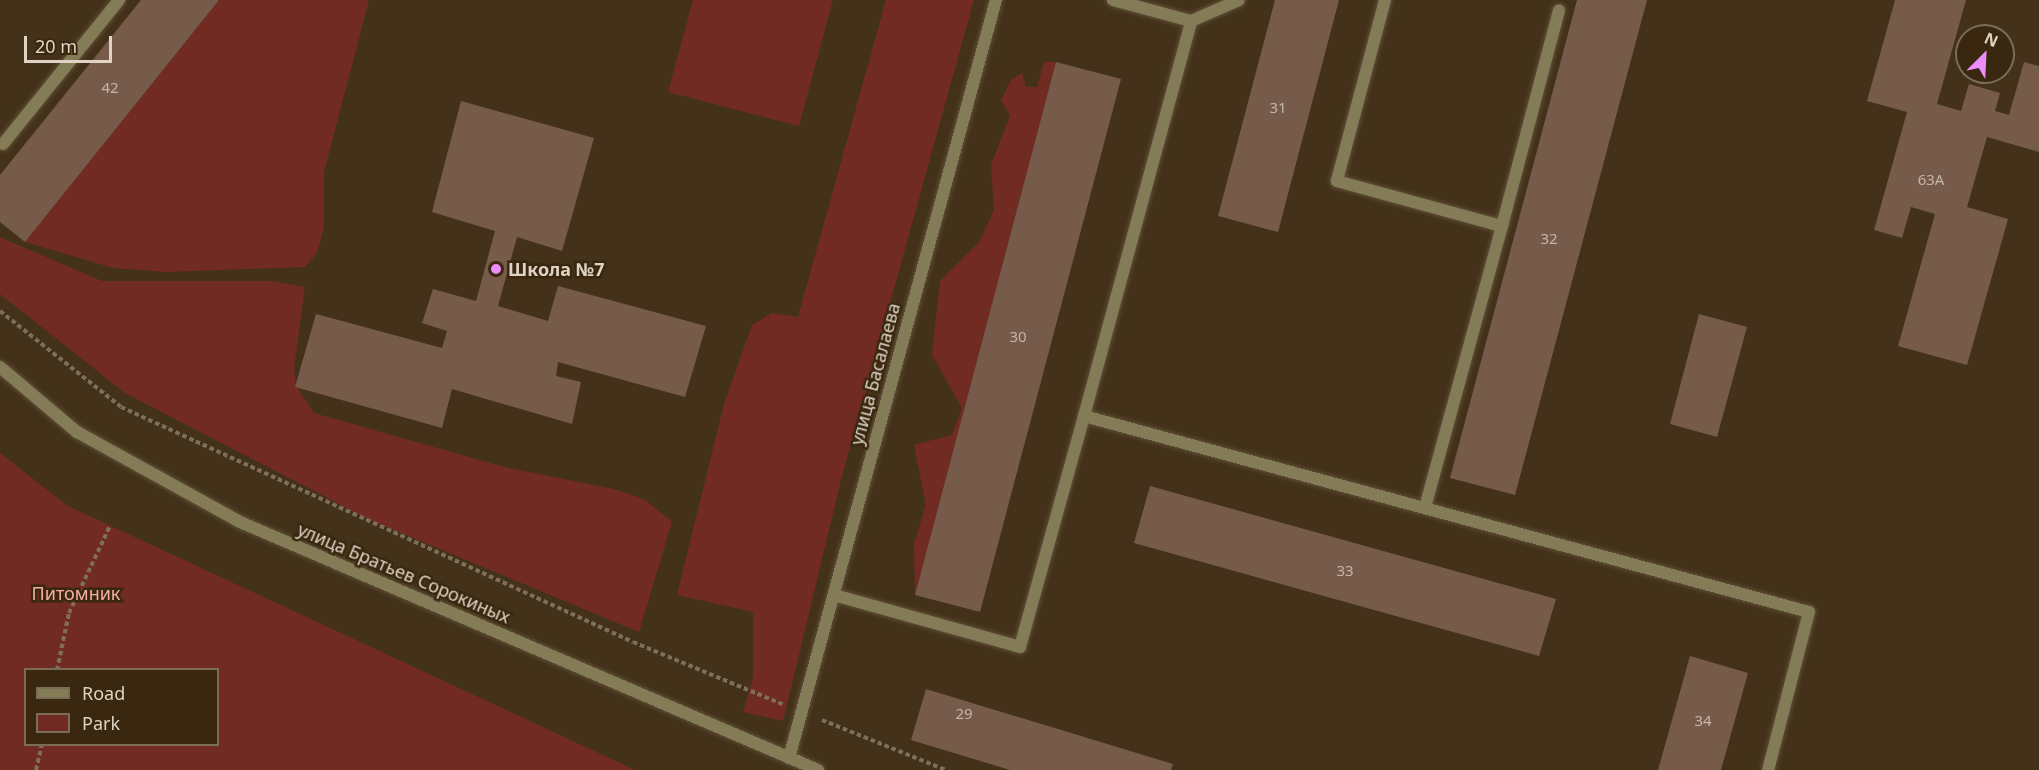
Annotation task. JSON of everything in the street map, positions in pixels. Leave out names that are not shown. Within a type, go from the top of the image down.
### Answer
[{"type":"street","points":[[1,144],[119,0]]},
{"type":"street","name":"улица Басалаева","points":[[789,758],[996,0]]},
{"type":"street","points":[[1113,0],[1191,21],[1239,0]]},
{"type":"street","points":[[1385,0],[1337,182],[1502,226]]},
{"type":"street","points":[[1425,508],[1559,10]]},
{"type":"street","points":[[834,595],[1020,647],[1191,21]]},
{"type":"street","name":"улица Братьев Сорокиных","points":[[0,367],[77,432],[240,522],[818,770]]},
{"type":"street","points":[[1084,416],[1809,612],[1768,770]]},
{"type":"path","points":[[0,311],[121,407],[633,642],[946,770]]},
{"type":"path","points":[[57,668],[69,613],[110,526]]},
{"type":"path","points":[[36,770],[42,746]]},
{"type":"green space","points":[[219,0],[369,0],[324,172],[324,227],[317,253],[305,267],[166,272],[113,268],[25,242]]},
{"type":"green space","points":[[693,0],[833,0],[799,126],[668,92]]},
{"type":"green space","points":[[886,0],[974,0],[841,480],[783,721],[743,712],[753,678],[753,612],[677,595],[724,404],[752,325],[772,313],[798,317]]},
{"type":"green space","points":[[1044,62],[1056,62],[915,595],[914,543],[926,505],[914,445],[952,435],[962,408],[932,355],[940,281],[980,241],[994,210],[991,165],[1010,116],[1001,100],[1011,80],[1022,73],[1026,87],[1037,87]]},
{"type":"green space","points":[[0,237],[102,281],[271,281],[305,287],[294,369],[296,385],[314,413],[504,467],[614,489],[644,499],[672,522],[639,632],[370,520],[125,393],[0,294]]},
{"type":"green space","name":"Питомник","points":[[0,453],[68,506],[635,770],[0,770]]},
{"type":"building","points":[[141,0],[219,0],[25,242],[0,222],[0,175]]},
{"type":"building","points":[[1275,0],[1339,0],[1278,232],[1218,216]]},
{"type":"building","points":[[1577,0],[1647,0],[1515,495],[1450,478]]},
{"type":"building","points":[[1895,0],[1966,0],[1959,24],[1955,24],[1955,39],[1937,104],[1961,111],[1969,84],[2000,93],[1995,111],[2009,115],[2024,62],[2039,66],[2039,152],[1987,137],[1967,207],[2008,219],[1967,365],[1898,346],[1935,214],[1911,207],[1902,238],[1874,230],[1907,112],[1867,101]]},
{"type":"building","points":[[1056,62],[1121,79],[980,612],[915,595]]},
{"type":"building","name":"Школа №7","points":[[461,101],[594,138],[562,251],[517,237],[498,306],[548,321],[558,286],[706,326],[685,397],[558,362],[556,376],[581,382],[572,424],[452,389],[442,428],[295,387],[316,314],[442,348],[447,331],[422,323],[433,289],[476,301],[495,231],[432,212]]},
{"type":"building","points":[[1699,314],[1747,327],[1717,437],[1670,424]]},
{"type":"building","points":[[1150,486],[1556,599],[1539,656],[1134,543]]},
{"type":"building","points":[[1690,656],[1748,673],[1721,770],[1658,770]]},
{"type":"building","points":[[926,689],[1173,764],[1171,770],[1010,770],[911,740]]},
{"type":"place","name":"Школа №7","points":[[496,269]]}]
